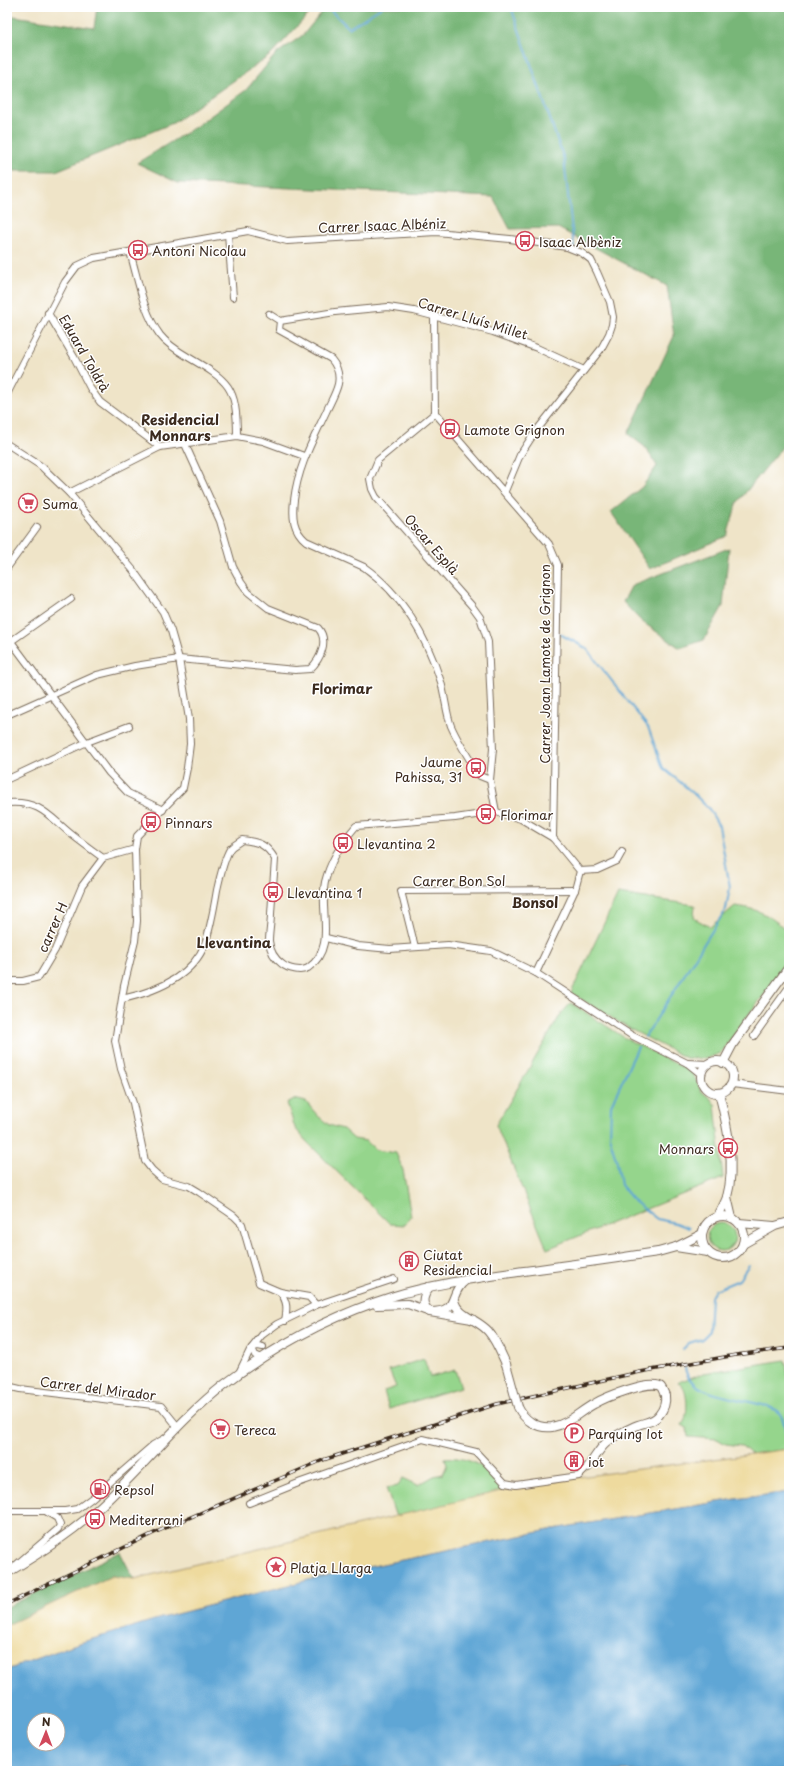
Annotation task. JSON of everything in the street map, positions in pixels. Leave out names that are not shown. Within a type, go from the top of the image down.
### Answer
[{"type":"street","name":"Carrer Isaac Albéniz","points":[[7,394],[65,282],[77,266],[94,258],[248,231],[287,241],[436,232],[510,239],[567,247],[582,254],[590,260],[604,288],[610,302],[613,317],[609,334],[601,349],[528,442],[520,455],[505,491]]},
{"type":"street","points":[[228,234],[233,297]]},
{"type":"street","points":[[130,252],[148,311],[161,336],[177,351],[212,371],[222,379],[231,391],[237,413],[237,436]]},
{"type":"street","name":"Carrer Lluís Millet","points":[[280,321],[335,312],[388,307],[414,311],[493,332],[537,348],[584,370]]},
{"type":"street","name":"Eduard Toldrà","points":[[48,313],[90,388],[100,402],[160,448]]},
{"type":"street","points":[[269,314],[280,321],[279,330],[331,359],[338,372],[338,385],[304,456],[292,512],[294,526],[299,535],[306,541],[368,570],[380,579],[407,612],[420,630],[432,656],[441,683],[451,726],[480,776],[490,780]]},
{"type":"street","points":[[434,317],[435,413]]},
{"type":"street","name":"Carrer Joan Lamote de Grignon","points":[[435,413],[505,491],[549,544],[558,565],[553,838]]},
{"type":"street","name":"Oscar Esplà","points":[[435,413],[378,460],[370,479],[376,498],[472,606],[480,617],[488,642],[494,749],[490,780],[496,812]]},
{"type":"street","points":[[70,493],[160,448],[185,444],[237,436],[263,441],[300,453],[304,456]]},
{"type":"street","points":[[7,444],[41,466],[70,493],[133,570],[163,612],[179,659],[189,719],[189,752],[183,788],[137,836],[135,849],[137,921],[135,941],[124,986],[115,1041],[121,1069],[133,1103],[145,1161],[162,1179],[189,1186],[234,1216],[242,1224],[259,1283],[280,1292],[309,1297],[316,1305]]},
{"type":"street","points":[[7,715],[97,675],[135,666],[179,659],[295,670],[310,669],[319,659],[324,644],[323,634],[318,628],[268,608],[248,592],[241,582],[233,567],[220,521],[185,444]]},
{"type":"street","points":[[7,568],[37,527]]},
{"type":"street","points":[[9,643],[71,599]]},
{"type":"street","points":[[7,636],[9,643],[87,742],[109,773],[128,793],[163,810]]},
{"type":"street","points":[[8,779],[87,742],[129,726]]},
{"type":"street","points":[[7,803],[22,803],[44,810],[103,858],[135,849]]},
{"type":"street","points":[[122,999],[159,989],[195,961],[204,945],[211,923],[219,879],[230,849],[242,840],[256,841],[269,849],[275,859],[269,943],[275,960],[286,967],[296,970],[306,969],[315,962],[320,955],[326,938],[325,883],[329,871],[346,838],[356,826],[455,818],[496,812],[521,819],[553,838],[580,871]]},
{"type":"street","points":[[580,871],[597,870],[604,867],[617,861],[622,852]]},
{"type":"street","name":"carrer H","points":[[7,981],[23,981],[39,977],[55,950],[82,886],[103,858]]},
{"type":"street","points":[[536,973],[575,890],[580,871]]},
{"type":"street","name":"Carrer Bon Sol","points":[[415,947],[401,891],[575,890]]},
{"type":"street","points":[[326,938],[358,946],[390,949],[448,945],[491,951],[536,973],[631,1035],[687,1063],[702,1075]]},
{"type":"street","points":[[723,1063],[733,1044],[789,967]]},
{"type":"street","points":[[754,1036],[789,988]]},
{"type":"street","points":[[687,1063],[723,1063],[731,1069],[733,1074],[732,1084],[727,1090],[714,1093],[703,1085],[702,1075],[708,1064]]},
{"type":"street","points":[[732,1084],[789,1091]]},
{"type":"street","points":[[719,1093],[729,1140],[730,1160],[727,1197],[732,1218]]},
{"type":"street","points":[[718,1216],[727,1197]]},
{"type":"street","points":[[676,1247],[708,1252],[714,1256],[726,1258],[739,1251],[743,1244],[743,1230],[739,1223],[726,1216],[718,1216],[711,1219],[705,1226],[702,1234],[702,1241],[708,1252]]},
{"type":"street","points":[[743,1244],[775,1226],[789,1222]]},
{"type":"street","points":[[739,1223],[775,1226]]},
{"type":"street","points":[[9,1572],[75,1528],[101,1506],[178,1427],[238,1375],[271,1352],[325,1323],[394,1296],[429,1287],[466,1279],[615,1259],[676,1247],[702,1234]]},
{"type":"street","points":[[238,1375],[250,1350],[262,1335],[316,1305],[394,1279]]},
{"type":"street","points":[[250,1504],[301,1482],[423,1438],[476,1452],[505,1483],[516,1485],[579,1476],[588,1467],[607,1442],[638,1425],[653,1421],[659,1416],[663,1410],[665,1401],[661,1387],[656,1385],[645,1386],[616,1394],[593,1404],[572,1419],[551,1427],[534,1424],[521,1414],[506,1364],[497,1345],[488,1332],[472,1319],[459,1312],[456,1308],[454,1301],[456,1288],[466,1279]]},
{"type":"street","points":[[429,1287],[423,1301],[424,1307],[430,1312],[446,1311],[454,1301]]},
{"type":"street","points":[[280,1292],[284,1297],[287,1307],[285,1321]]},
{"type":"street","points":[[366,1306],[408,1304],[430,1312],[472,1319]]},
{"type":"street","points":[[262,1335],[263,1347]]},
{"type":"street","points":[[262,1358],[255,1355],[252,1348],[258,1346],[263,1347],[271,1352]]},
{"type":"street","name":"Carrer del Mirador","points":[[7,1386],[20,1389],[161,1406],[178,1427]]},
{"type":"street","points":[[7,1511],[46,1512],[77,1509],[92,1498],[153,1445],[166,1439]]},
{"type":"street","points":[[9,1572],[20,1560],[58,1529],[60,1525],[57,1518],[46,1512]]},
{"type":"green space","points":[[97,7],[315,7],[272,54],[173,123],[56,171],[7,171],[7,15],[94,28]]},
{"type":"green space","points":[[326,7],[789,7],[789,439],[737,503],[727,536],[650,569],[611,512],[642,487],[657,466],[645,447],[628,434],[674,336],[667,286],[558,228],[510,229],[493,197],[178,183],[137,163],[195,127],[246,90],[276,54],[303,35]]},
{"type":"green space","points":[[729,548],[723,606],[704,640],[680,648],[641,621],[623,602],[632,585]]},
{"type":"green space","points":[[618,894],[695,905],[694,918],[710,927],[735,906],[752,909],[765,914],[789,932],[789,963],[745,1019],[721,1053],[705,1059],[686,1058],[632,1030],[571,993]]},
{"type":"green space","points":[[571,1003],[625,1038],[693,1074],[701,1091],[711,1099],[715,1105],[723,1178],[547,1249],[496,1125],[561,1014]]},
{"type":"green space","points":[[294,1099],[306,1102],[318,1116],[329,1125],[343,1129],[354,1139],[366,1141],[376,1150],[396,1153],[403,1170],[411,1216],[405,1225],[390,1224],[307,1142],[295,1128],[287,1103]]},
{"type":"green space","points":[[721,1223],[731,1227],[735,1237],[731,1247],[721,1251],[711,1247],[707,1237],[711,1227]]},
{"type":"green space","points":[[424,1359],[430,1377],[455,1370],[461,1387],[389,1409],[384,1391],[396,1387],[389,1370]]},
{"type":"green space","points":[[785,1360],[789,1380],[789,1449],[751,1454],[742,1446],[726,1444],[717,1439],[688,1437],[687,1428],[682,1425],[687,1408],[686,1397],[684,1389],[678,1382],[704,1373]]},
{"type":"green space","points":[[445,1458],[464,1459],[482,1467],[492,1474],[507,1490],[396,1517],[386,1488],[398,1486],[403,1478],[418,1485],[434,1476],[443,1474],[447,1465]]},
{"type":"green space","points":[[120,1552],[134,1579],[112,1576],[7,1625],[7,1607]]},
{"type":"sand","name":"Platja Llarga","points":[[789,1449],[789,1492],[736,1499],[559,1528],[324,1576],[161,1618],[73,1645],[7,1670],[7,1625],[112,1576],[134,1579],[534,1483]]},
{"type":"water","points":[[789,1492],[789,1771],[7,1771],[7,1670],[73,1645],[161,1618],[324,1576],[559,1528],[736,1499]]},
{"type":"waterway","points":[[328,8],[349,28],[382,7]]},
{"type":"waterway","points":[[511,7],[564,159],[574,248]]},
{"type":"waterway","points":[[558,633],[586,648],[648,727],[663,768],[692,792],[709,809],[719,826],[730,887],[726,909],[645,1037]]},
{"type":"waterway","points":[[638,1047],[611,1105],[610,1139],[617,1162],[621,1185],[634,1201],[657,1219],[676,1223],[689,1228]]},
{"type":"waterway","points":[[683,1349],[689,1343],[702,1339],[709,1332],[711,1297],[715,1290],[739,1280],[749,1265]]},
{"type":"waterway","points":[[685,1368],[690,1380],[700,1388],[714,1394],[760,1404],[772,1408],[780,1414],[784,1424],[789,1459]]},
{"type":"railway","points":[[7,1604],[154,1533],[323,1460],[497,1404],[640,1372],[736,1355],[789,1348]]},
{"type":"place","name":"Isaac Albèniz","points":[[525,241]]},
{"type":"place","name":"Antoni Nicolau","points":[[138,250]]},
{"type":"place","name":"Lamote Grignon","points":[[450,429]]},
{"type":"place","name":"Suma","points":[[28,503]]},
{"type":"place","name":"Jaume Pahissa, 31","points":[[476,768]]},
{"type":"place","name":"Florimar","points":[[486,814]]},
{"type":"place","name":"Pinnars","points":[[151,822]]},
{"type":"place","name":"Llevantina 2","points":[[343,843]]},
{"type":"place","name":"Llevantina 1","points":[[273,892]]},
{"type":"place","name":"Monnars","points":[[728,1148]]},
{"type":"place","name":"Ciutat Residencial","points":[[409,1261]]},
{"type":"place","name":"Tereca","points":[[220,1429]]},
{"type":"place","name":"Parquing Iot","points":[[574,1433]]},
{"type":"place","name":"iot","points":[[574,1461]]},
{"type":"place","name":"Repsol","points":[[100,1489]]},
{"type":"place","name":"Mediterrani","points":[[95,1519]]},
{"type":"place","name":"Platja Llarga","points":[[276,1567]]},
{"type":"district","name":"Residencial Monnars","points":[[180,428]]},
{"type":"district","name":"Florimar","points":[[342,688]]},
{"type":"district","name":"Bonsol","points":[[535,902]]},
{"type":"district","name":"Llevantina","points":[[234,942]]}]
